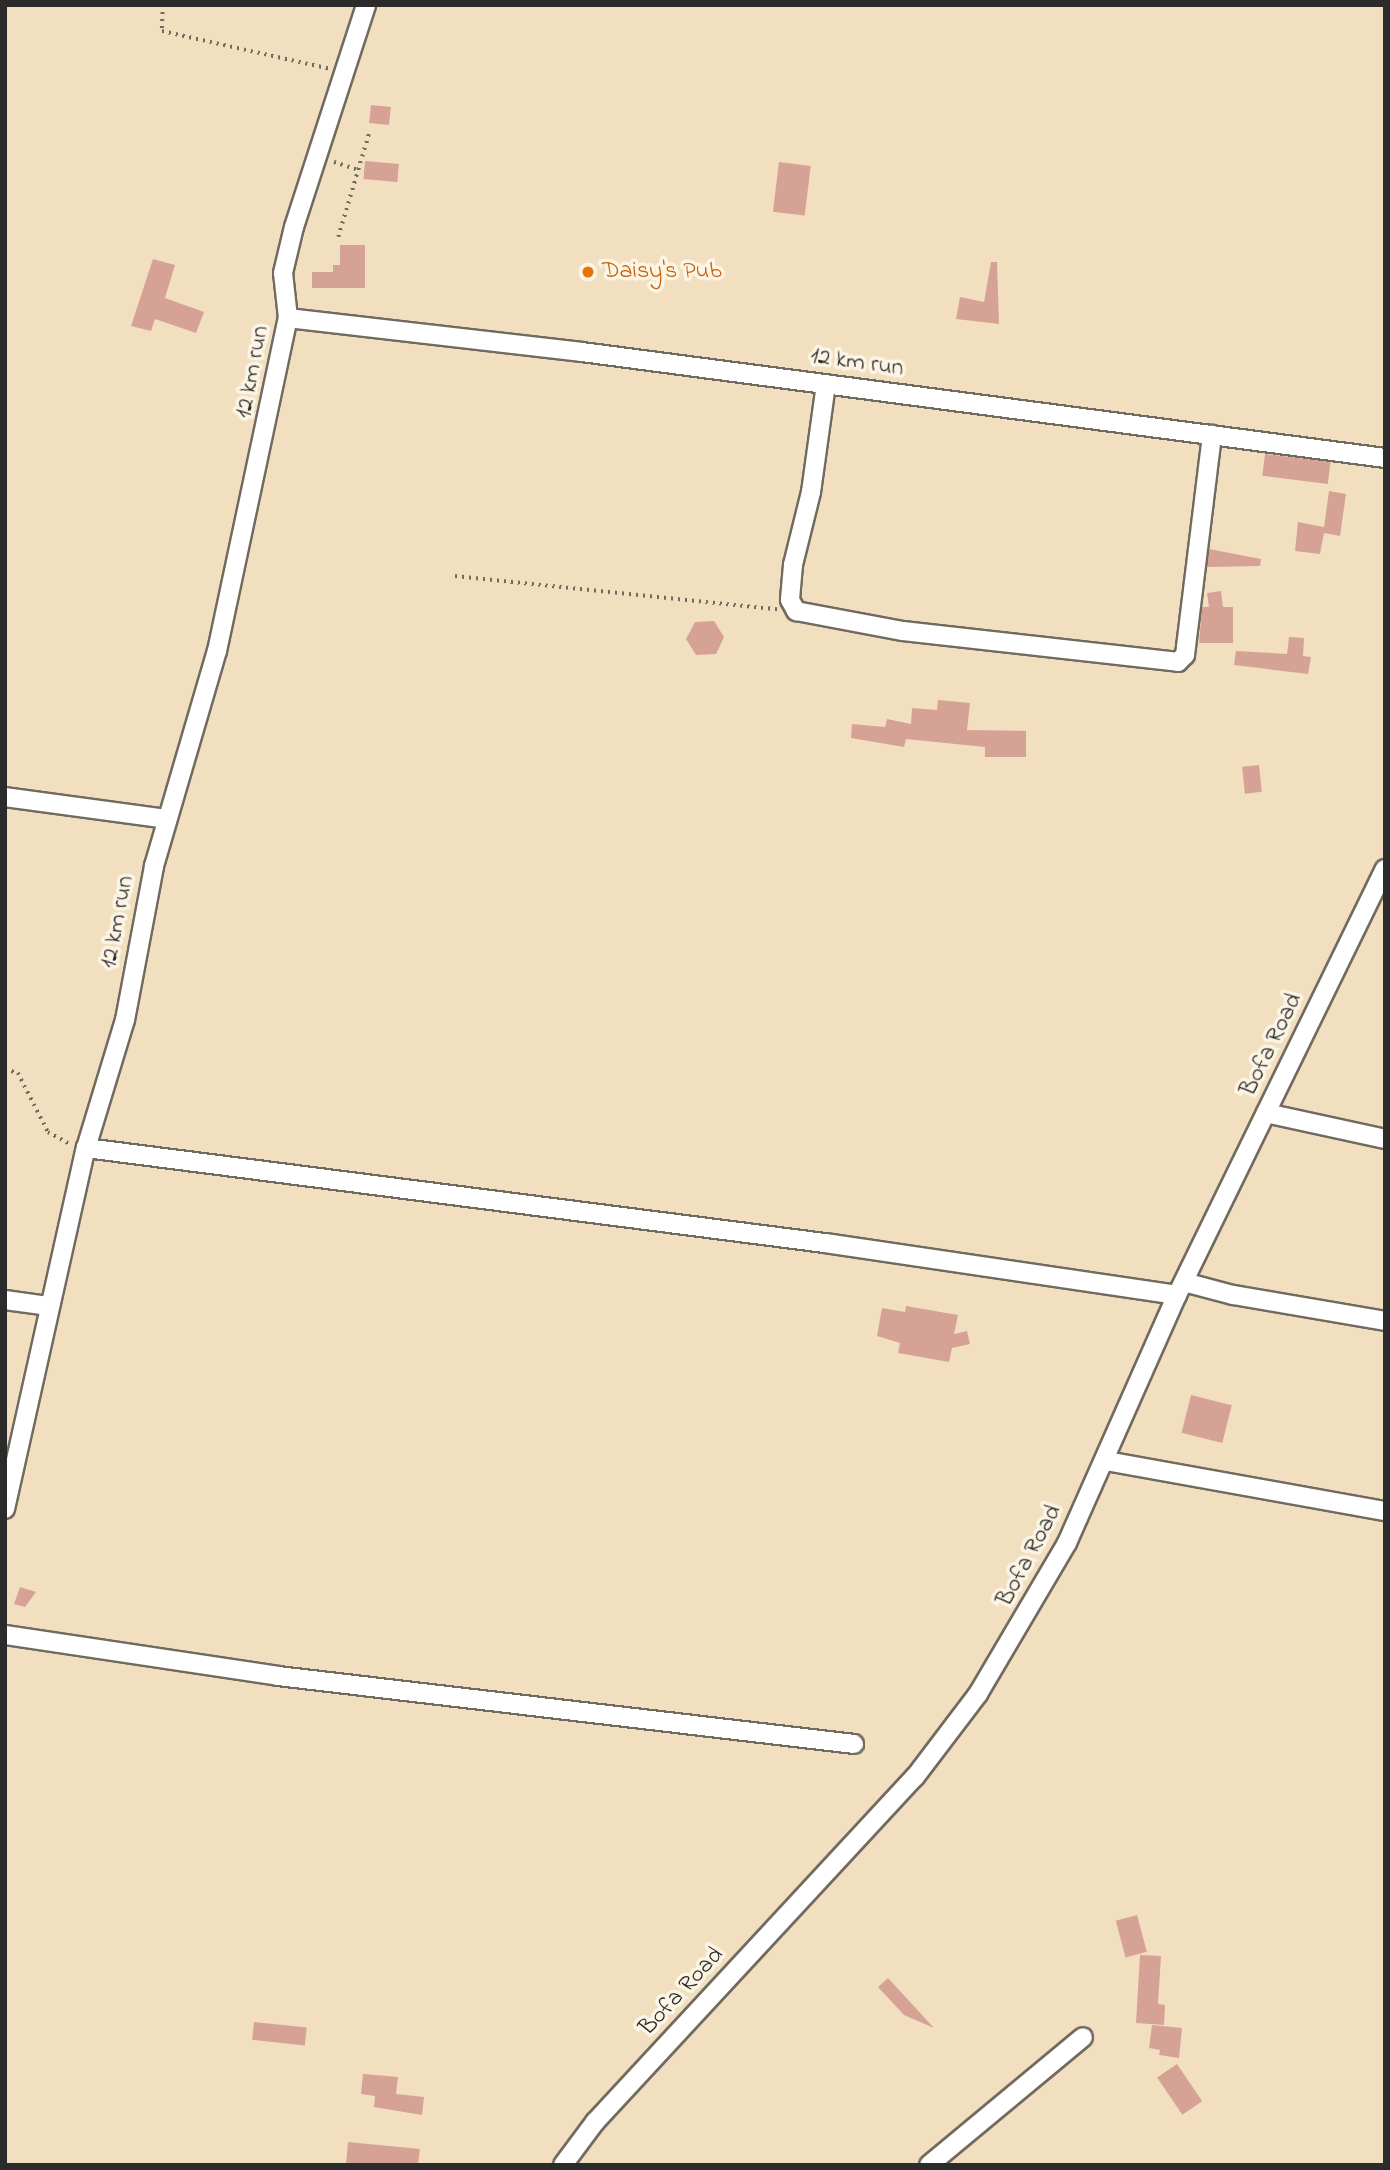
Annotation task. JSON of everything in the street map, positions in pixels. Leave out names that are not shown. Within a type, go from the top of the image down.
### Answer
[{"type":"street","points":[[288,318],[283,273],[317,156],[366,5]]},
{"type":"street","name":"12 km run","points":[[5,1508],[48,1306],[85,1151],[125,1020],[153,866],[211,675],[288,318],[827,384],[1385,458]]},
{"type":"street","points":[[827,384],[811,492],[793,565],[790,600],[796,611],[930,635],[1178,662],[1185,655],[1212,435]]},
{"type":"street","points":[[5,797],[167,819]]},
{"type":"street","name":"Bofa Road","points":[[563,2165],[595,2122],[825,1878],[946,1737],[1024,1621],[1107,1461],[1181,1289],[1385,869]]},
{"type":"street","points":[[1266,1113],[1385,1139]]},
{"type":"street","points":[[85,1151],[1233,1295],[1385,1321]]},
{"type":"street","points":[[5,1300],[48,1306]]},
{"type":"street","points":[[1107,1461],[1385,1511]]},
{"type":"street","points":[[5,1635],[290,1678],[854,1744]]},
{"type":"street","points":[[929,2165],[1083,2037]]},
{"type":"path","points":[[163,5],[162,30],[344,73]]},
{"type":"path","points":[[338,237],[369,133]]},
{"type":"path","points":[[317,156],[358,170]]},
{"type":"path","points":[[456,576],[796,611]]},
{"type":"path","points":[[5,1069],[18,1073],[48,1132],[85,1151]]},
{"type":"building","points":[[371,105],[391,107],[389,125],[369,123]]},
{"type":"building","points":[[365,161],[399,164],[397,182],[363,179]]},
{"type":"building","points":[[779,162],[811,166],[805,216],[773,212]]},
{"type":"building","points":[[340,245],[365,245],[365,288],[312,288],[312,272],[333,272],[333,265],[340,265]]},
{"type":"building","points":[[153,259],[175,265],[165,298],[204,312],[196,333],[155,319],[151,331],[131,326]]},
{"type":"building","points":[[991,262],[997,262],[999,324],[956,319],[960,297],[984,302]]},
{"type":"building","points":[[1265,454],[1331,462],[1328,484],[1262,476]]},
{"type":"building","points":[[1329,491],[1346,494],[1340,536],[1324,533],[1320,554],[1295,551],[1298,522],[1324,527]]},
{"type":"building","points":[[1209,549],[1261,559],[1260,566],[1207,567]]},
{"type":"building","points":[[1221,591],[1223,607],[1233,607],[1233,643],[1199,643],[1202,607],[1209,607],[1207,593]]},
{"type":"building","points":[[714,621],[724,637],[716,654],[696,655],[686,639],[695,622]]},
{"type":"building","points":[[1289,637],[1304,638],[1303,656],[1311,657],[1308,674],[1234,665],[1236,651],[1287,654]]},
{"type":"building","points":[[938,700],[970,703],[967,730],[1026,731],[1026,757],[985,757],[985,747],[906,739],[904,747],[851,738],[852,724],[885,727],[887,719],[911,724],[912,708],[937,710]]},
{"type":"building","points":[[1259,765],[1262,792],[1245,794],[1242,767]]},
{"type":"building","points":[[906,1306],[958,1315],[954,1334],[967,1331],[970,1344],[952,1348],[949,1362],[898,1353],[900,1343],[877,1336],[882,1308],[905,1312]]},
{"type":"building","points":[[1191,1395],[1232,1405],[1222,1443],[1182,1433]]},
{"type":"building","points":[[20,1587],[36,1592],[25,1607],[14,1604]]},
{"type":"building","points":[[1137,1915],[1147,1952],[1126,1957],[1116,1921]]},
{"type":"building","points":[[1140,1955],[1161,1956],[1158,2004],[1165,2005],[1164,2025],[1136,2023]]},
{"type":"building","points":[[888,1978],[934,2028],[904,2015],[878,1987]]},
{"type":"building","points":[[254,2022],[307,2028],[305,2045],[252,2040]]},
{"type":"building","points":[[1152,2025],[1182,2028],[1179,2058],[1159,2055],[1160,2050],[1149,2048]]},
{"type":"building","points":[[1177,2064],[1202,2101],[1182,2115],[1157,2077]]},
{"type":"building","points":[[363,2074],[398,2077],[396,2094],[424,2097],[422,2115],[374,2107],[375,2096],[361,2094]]},
{"type":"building","points":[[348,2142],[420,2149],[418,2165],[346,2165]]},
{"type":"place","name":"Daisy's Pub","points":[[588,272]]}]
